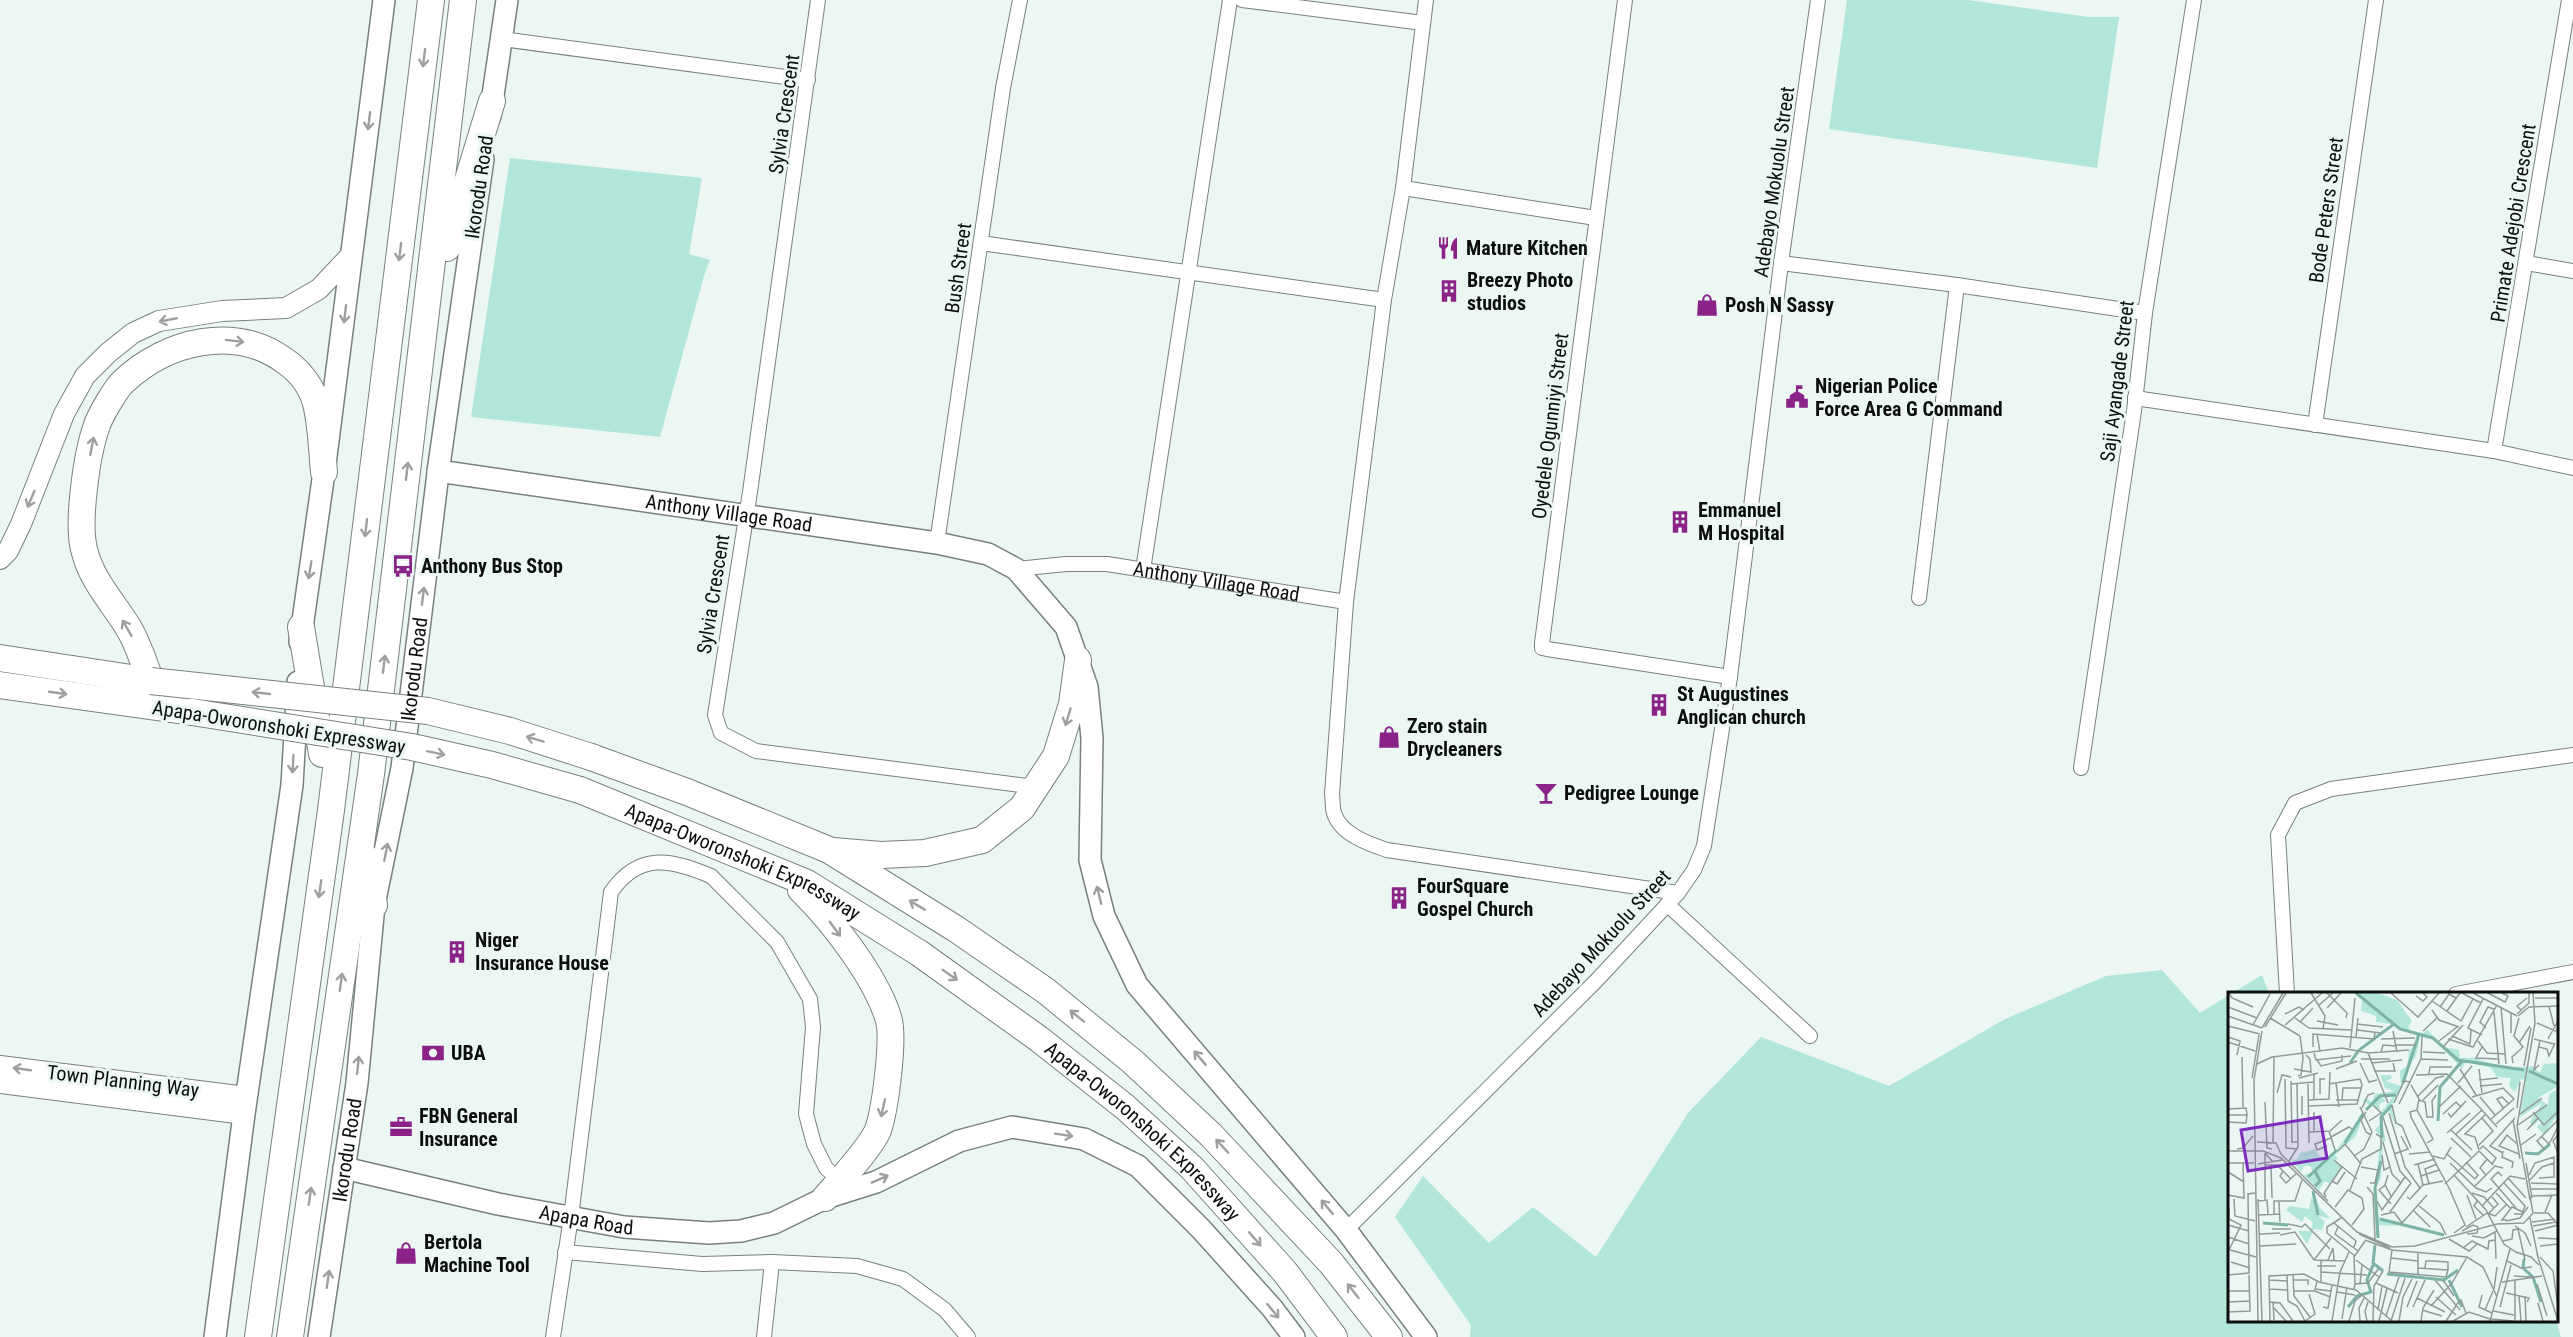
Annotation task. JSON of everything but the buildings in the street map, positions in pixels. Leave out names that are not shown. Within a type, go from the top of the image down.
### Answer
[{"type":"highway","points":[[258,1337],[331,810],[432,0]]},
{"type":"highway","name":"Ikorodu Road","points":[[290,1337],[371,774],[463,0]]},
{"type":"highway","points":[[425,326],[453,224],[492,101]]},
{"type":"highway","points":[[151,681],[129,628],[100,589],[83,548],[83,491],[96,426],[122,382],[155,359],[202,341],[229,340],[254,344],[275,354],[295,368],[315,400],[324,472]]},
{"type":"highway","points":[[301,627],[331,810]]},
{"type":"highway","name":"Apapa-Oworonshoki Expressway","points":[[0,658],[151,681],[428,711],[510,731],[591,756],[829,850],[956,929],[1046,991],[1133,1062],[1211,1135],[1331,1263],[1389,1337]]},
{"type":"highway","points":[[829,850],[881,855],[925,853],[982,840],[1022,808],[1056,756],[1072,704],[1078,660]]},
{"type":"highway","name":"Apapa-Oworonshoki Expressway","points":[[0,686],[192,712],[412,747],[492,765],[580,790],[807,883],[919,953],[1039,1039],[1125,1107],[1192,1168],[1285,1272],[1334,1337]]},
{"type":"highway","points":[[371,774],[366,861],[374,905]]},
{"type":"highway","points":[[781,871],[818,906],[858,961],[889,1019],[888,1085],[878,1131],[833,1190]]},
{"type":"highway","points":[[248,1337],[265,1289]]},
{"type":"main road","points":[[214,1337],[292,785],[301,627],[324,472],[384,0]]},
{"type":"main road","name":"Ikorodu Road","points":[[319,1337],[357,1083],[374,905],[402,768],[438,471],[507,0]]},
{"type":"main road","points":[[0,559],[8,551],[21,524],[63,414],[85,376],[108,353],[133,333],[159,321],[222,311],[286,308],[319,289],[352,254]]},
{"type":"main road","name":"Anthony Village Road","points":[[438,471],[746,513],[937,543],[987,554],[1016,569],[1066,627],[1078,660]]},
{"type":"main road","points":[[1078,660],[1087,687],[1092,738],[1090,860],[1104,916],[1137,985],[1346,1230],[1426,1337]]},
{"type":"main road","name":"Town Planning Way","points":[[0,1066],[245,1105]]},
{"type":"main road","name":"Town Planning Way","points":[[0,1083],[245,1105]]},
{"type":"main road","name":"Apapa-Oworonshoki Expressway","points":[[833,1190],[876,1182],[959,1141],[1012,1127],[1084,1139],[1138,1166],[1201,1229],[1272,1308],[1294,1337]]},
{"type":"main road","name":"Apapa Road","points":[[344,1168],[498,1204],[624,1227],[709,1233],[741,1230],[774,1222],[833,1190]]},
{"type":"street","name":"Sylvia Crescent","points":[[818,0],[746,513],[715,715],[721,733],[756,751],[1035,788]]},
{"type":"street","name":"Bush Street","points":[[937,543],[1003,88],[1020,0]]},
{"type":"street","points":[[1143,570],[1230,0]]},
{"type":"street","points":[[1242,0],[1423,23]]},
{"type":"street","points":[[1426,0],[1403,188],[1384,300],[1346,602],[1332,794],[1334,814],[1346,830],[1364,842],[1387,850],[1678,893]]},
{"type":"street","name":"Oyedele Ogunniyi Street","points":[[1625,0],[1542,648],[1730,677]]},
{"type":"street","name":"Adebayo Mokuolu Street","points":[[1346,1230],[1596,981],[1678,893],[1694,870],[1704,846],[1730,677],[1781,263],[1818,0]]},
{"type":"street","name":"Saji Ayangade Street","points":[[2081,768],[2135,398],[2145,313],[2194,0]]},
{"type":"street","name":"Bode Peters Street","points":[[2315,425],[2376,0]]},
{"type":"street","name":"Primate Adejobi Crescent","points":[[2494,452],[2569,0]]},
{"type":"street","points":[[502,39],[808,80]]},
{"type":"street","points":[[1403,188],[1596,218]]},
{"type":"street","points":[[981,243],[1384,300]]},
{"type":"street","points":[[1781,263],[1957,285],[2145,313]]},
{"type":"street","points":[[2526,263],[2573,271]]},
{"type":"street","points":[[1920,597],[1957,285]]},
{"type":"street","points":[[2135,398],[2494,452],[2573,468]]},
{"type":"street","name":"Anthony Village Road","points":[[1016,569],[1107,564],[1346,602]]},
{"type":"street","points":[[2287,992],[2278,835],[2295,802],[2331,789],[2573,755]]},
{"type":"street","points":[[553,1337],[571,1217],[611,892],[621,877],[639,865],[659,861],[697,870],[711,876],[777,942],[810,999],[813,1027],[806,1114],[814,1144],[826,1168],[833,1190]]},
{"type":"street","points":[[1667,904],[1810,1035]]},
{"type":"street","points":[[2462,992],[2573,972]]},
{"type":"street","points":[[565,1252],[702,1264],[772,1262],[857,1266],[903,1279],[945,1310],[968,1337]]},
{"type":"street","points":[[764,1337],[772,1262]]},
{"type":"green space","points":[[1847,0],[1968,0],[2089,17],[2119,17],[2097,168],[1829,129]]},
{"type":"green space","points":[[510,158],[702,178],[689,254],[710,260],[660,437],[471,417]]},
{"type":"green space","points":[[2162,970],[2200,1013],[2228,996],[2228,1322],[2556,1322],[2561,1337],[1470,1337],[1471,1325],[1395,1217],[1423,1176],[1489,1243],[1533,1207],[1596,1257],[1688,1113],[1761,1037],[1889,1086],[2005,1019],[2106,976]]},
{"type":"green space","points":[[2262,975],[2269,992],[2234,992]]},
{"type":"place","name":"Mature Kitchen","points":[[1448,248]]},
{"type":"place","name":"Breezy Photo studios","points":[[1449,291]]},
{"type":"place","name":"Posh N Sassy","points":[[1707,305]]},
{"type":"place","name":"Nigerian Police Force Area G Command","points":[[1797,397]]},
{"type":"place","name":"Emmanuel M Hospital","points":[[1680,522]]},
{"type":"place","name":"Anthony Bus Stop","points":[[403,566]]},
{"type":"place","name":"St Augustines Anglican church","points":[[1659,705]]},
{"type":"place","name":"Zero stain Drycleaners","points":[[1389,737]]},
{"type":"place","name":"Pedigree Lounge","points":[[1546,793]]},
{"type":"place","name":"FourSquare Gospel Church","points":[[1399,898]]},
{"type":"place","name":"Niger Insurance House","points":[[457,952]]},
{"type":"place","name":"UBA","points":[[433,1053]]},
{"type":"place","name":"FBN General Insurance","points":[[401,1127]]},
{"type":"place","name":"Bertola Machine Tool","points":[[406,1253]]}]
